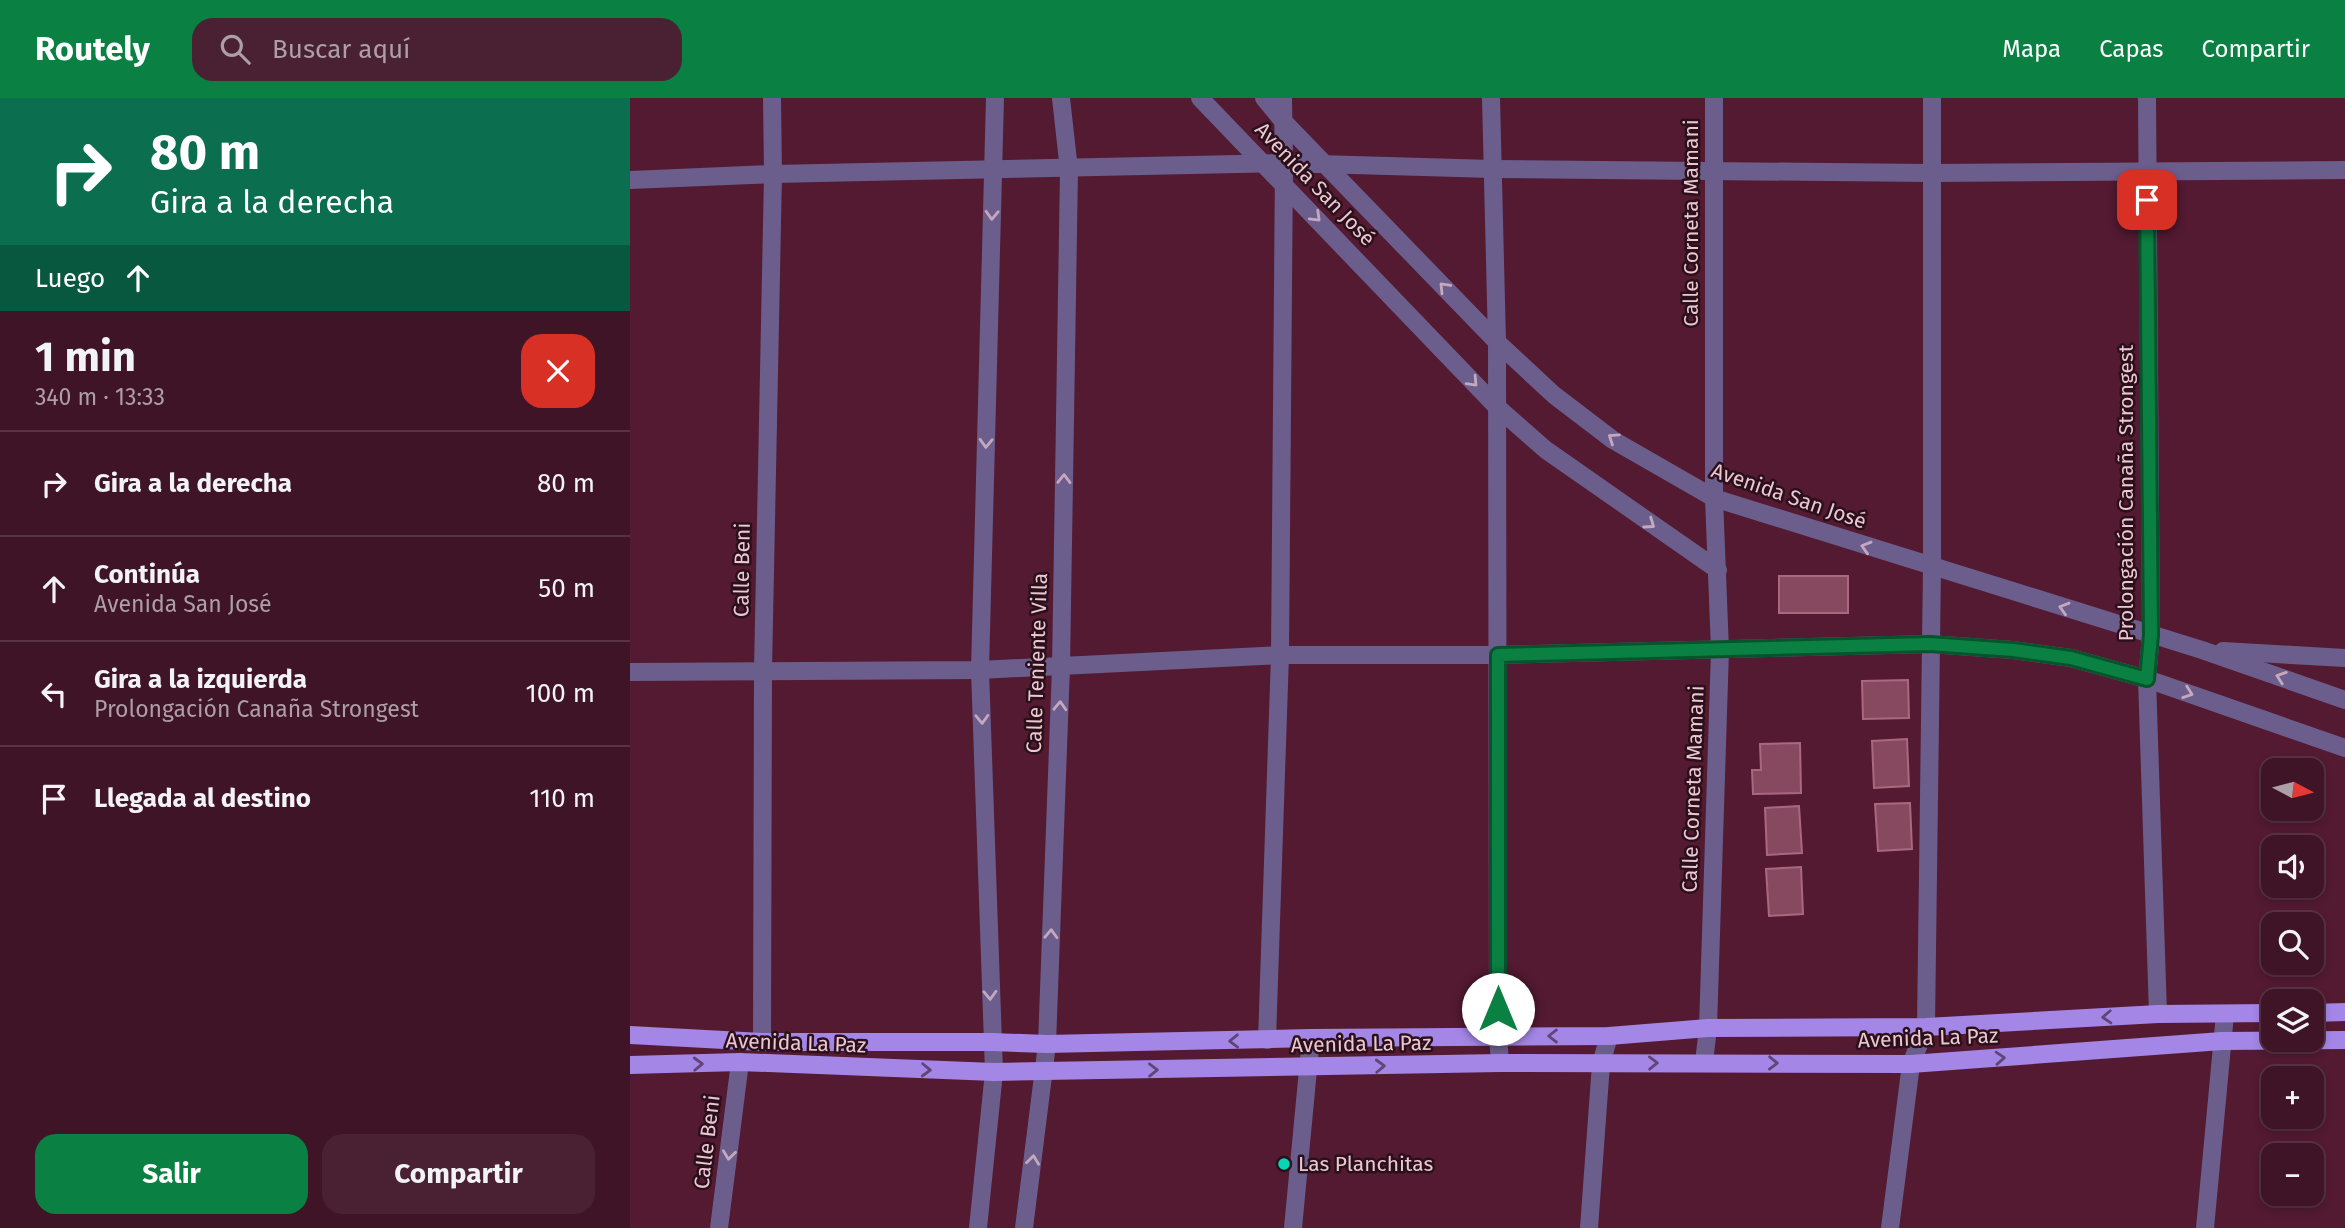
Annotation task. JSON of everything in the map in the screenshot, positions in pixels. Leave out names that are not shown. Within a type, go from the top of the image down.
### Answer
[{"type":"main road","points":[[2324,1013],[2345,1012]]},
{"type":"main road","name":"Avenida La Paz","points":[[630,1035],[762,1042],[992,1041],[1047,1044],[1311,1038],[1609,1036],[1708,1028],[1926,1027],[2158,1014],[2261,1013]]},
{"type":"main road","name":"Avenida La Paz","points":[[630,1065],[740,1062],[994,1072],[1500,1063],[1911,1065],[2222,1041],[2345,1040]]},
{"type":"street","name":"Calle Beni","points":[[762,1042],[763,670],[773,174],[772,98]]},
{"type":"street","points":[[978,1228],[994,1072],[980,670],[995,98]]},
{"type":"street","name":"Calle Teniente Villa","points":[[1024,1228],[1047,1044],[1061,667],[1069,170],[1061,98]]},
{"type":"street","name":"Avenida San José","points":[[1200,98],[1497,407],[1546,450],[1718,570]]},
{"type":"street","name":"Avenida San José","points":[[1264,98],[1283,121],[1497,342],[1554,395],[1613,440],[1714,498],[2202,650],[2345,699]]},
{"type":"street","points":[[1267,1040],[1280,655],[1283,98]]},
{"type":"street","points":[[1491,98],[1497,342],[1500,1063]]},
{"type":"street","name":"Calle Corneta Mamani","points":[[1704,1062],[1708,1028],[1720,650],[1714,498],[1714,98]]},
{"type":"street","points":[[1890,1228],[1911,1065],[1926,1027],[1932,567],[1932,98]]},
{"type":"street","name":"Prolongación Canaña Strongest","points":[[2147,98],[2151,635],[2147,679],[2158,1014]]},
{"type":"street","points":[[630,180],[773,174],[1069,170],[1284,163],[1492,169],[1930,173],[2345,170]]},
{"type":"street","points":[[630,673],[980,670],[1280,655],[1498,655],[1930,644],[2013,650],[2071,658],[2147,679],[2345,748]]},
{"type":"street","points":[[2202,650],[2345,658]]},
{"type":"street","points":[[2205,1228],[2225,1014]]},
{"type":"street","points":[[1589,1228],[1601,1064],[1609,1036]]},
{"type":"street","points":[[1293,1228],[1311,1038]]},
{"type":"street","name":"Calle Beni","points":[[719,1228],[740,1062]]},
{"type":"building","points":[[1779,576],[1848,576],[1848,613],[1779,613]]},
{"type":"building","points":[[1908,680],[1909,718],[1863,719],[1862,681]]},
{"type":"building","points":[[1907,739],[1909,786],[1874,788],[1872,741]]},
{"type":"building","points":[[1800,743],[1801,793],[1753,794],[1752,770],[1761,770],[1760,744]]},
{"type":"building","points":[[1910,803],[1912,849],[1878,851],[1875,804]]},
{"type":"building","points":[[1799,806],[1802,853],[1767,855],[1765,808]]},
{"type":"building","points":[[1801,867],[1803,914],[1769,916],[1766,869]]},
{"type":"place","name":"Las Planchitas","points":[[1284,1164]]},
{"type":"route","points":[[1498,1009],[1498,655],[1930,644],[2013,650],[2071,658],[2147,679],[2151,635],[2147,200]]}]
